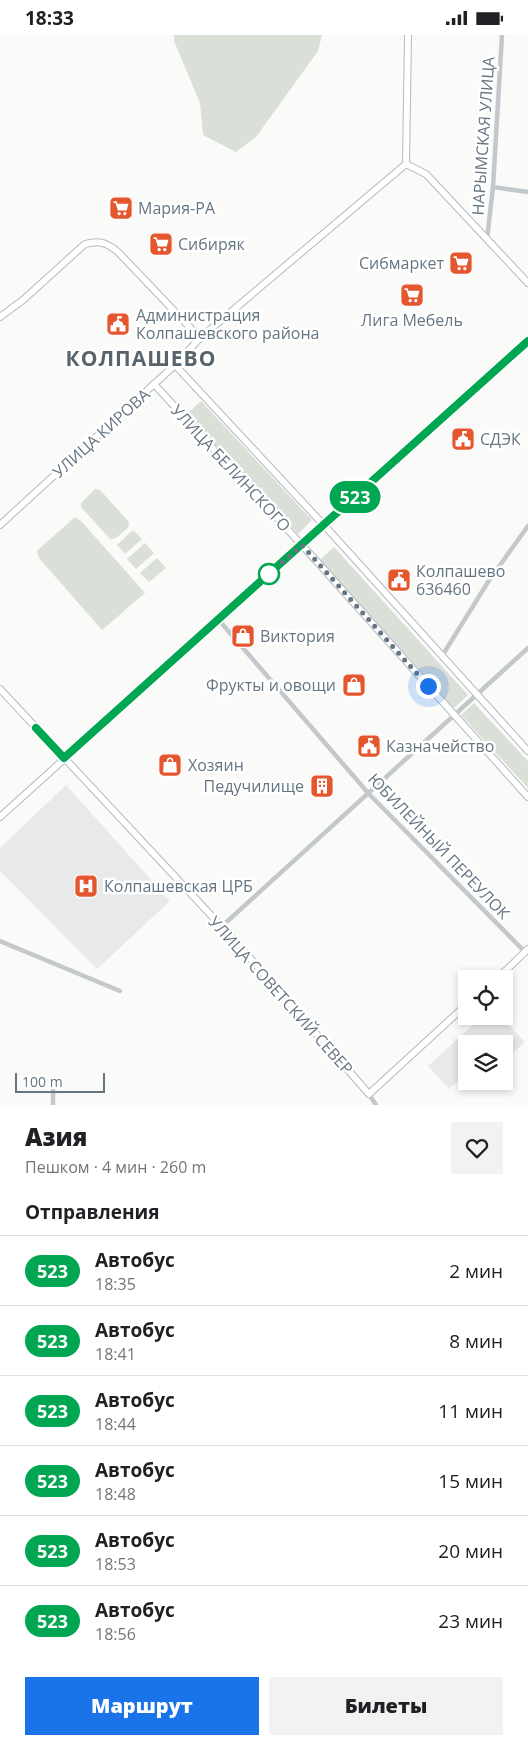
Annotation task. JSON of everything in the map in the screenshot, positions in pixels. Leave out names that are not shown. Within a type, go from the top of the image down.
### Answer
[{"type":"street","points":[[408,35],[406,164],[426,175],[528,283]]},
{"type":"street","name":"НАРЫМСКАЯ УЛИЦА","points":[[487,239],[493,187],[502,35]]},
{"type":"street","name":"УЛИЦА КИРОВА","points":[[0,525],[175,365],[200,338],[406,164]]},
{"type":"street","points":[[493,187],[528,192]]},
{"type":"street","points":[[0,317],[23,300],[85,244],[96,241],[108,244],[118,252],[200,338]]},
{"type":"street","points":[[0,817],[528,341]]},
{"type":"street","name":"УЛИЦА БЕЛИНСКОГО","points":[[175,365],[324,525],[528,751]]},
{"type":"street","name":"УЛИЦА БЕЛИНСКОГО","points":[[154,384],[302,545],[528,797]]},
{"type":"street","points":[[442,657],[488,582],[528,527]]},
{"type":"street","name":"ЮБИЛЕЙНЫЙ ПЕРЕУЛОК","points":[[218,619],[369,794],[526,951]]},
{"type":"street","points":[[221,927],[369,794],[475,694],[528,648]]},
{"type":"street","name":"УЛИЦА СОВЕТСКИЙ СЕВЕР","points":[[0,689],[221,927],[369,1094],[376,1105]]},
{"type":"street","points":[[0,941],[120,991]]},
{"type":"street","points":[[506,970],[526,951]]},
{"type":"street","points":[[369,1094],[458,1012]]},
{"type":"street","points":[[53,1090],[53,1105]]},
{"type":"shaded area","points":[[174,35],[322,35],[318,51],[256,137],[236,152],[203,135],[200,103],[174,41]]},
{"type":"shaded area","points":[[201,401],[312,520],[298,534],[187,414]]},
{"type":"shaded area","points":[[95,489],[100,490],[129,522],[128,528],[116,538],[110,539],[81,507],[82,502]]},
{"type":"shaded area","points":[[75,517],[81,521],[145,593],[102,630],[39,558],[37,551]]},
{"type":"shaded area","points":[[133,530],[142,539],[125,554],[117,545]]},
{"type":"shaded area","points":[[145,543],[154,553],[136,569],[127,559]]},
{"type":"shaded area","points":[[334,547],[468,695],[454,708],[320,560]]},
{"type":"shaded area","points":[[157,558],[166,568],[149,582],[140,573]]},
{"type":"shaded area","points":[[474,703],[528,761],[528,788],[461,715]]},
{"type":"shaded area","name":"Колпашевская ЦРБ","points":[[66,785],[170,901],[97,969],[0,871],[0,848]]},
{"type":"shaded area","points":[[473,1025],[509,1025],[525,1042],[513,1053],[513,1035],[462,1035]]},
{"type":"shaded area","points":[[458,1039],[458,1081],[449,1089],[428,1066]]},
{"type":"bus line","name":"523","points":[[36,728],[64,758],[528,341]]},
{"type":"place","name":"Мария-РА","points":[[121,208]]},
{"type":"place","name":"Сибиряк","points":[[161,244]]},
{"type":"place","name":"Сибмаркет","points":[[461,263]]},
{"type":"place","name":"Лига Мебель","points":[[412,295]]},
{"type":"place","name":"Администрация Колпашевского района","points":[[118,324]]},
{"type":"place","name":"СДЭК","points":[[463,439]]},
{"type":"place","name":"Колпашево 636460","points":[[399,580]]},
{"type":"place","name":"Виктория","points":[[243,636]]},
{"type":"place","name":"Фрукты и овощи","points":[[354,685]]},
{"type":"place","name":"Казначейство","points":[[369,746]]},
{"type":"place","name":"Хозяин","points":[[170,765]]},
{"type":"place","name":"Педучилище","points":[[322,786]]},
{"type":"place","name":"Колпашевская ЦРБ","points":[[86,886]]},
{"type":"district","name":"КОЛПАШЕВО","points":[[141,358]]},
{"type":"route","points":[[269,574],[302,545],[428,686]]}]
